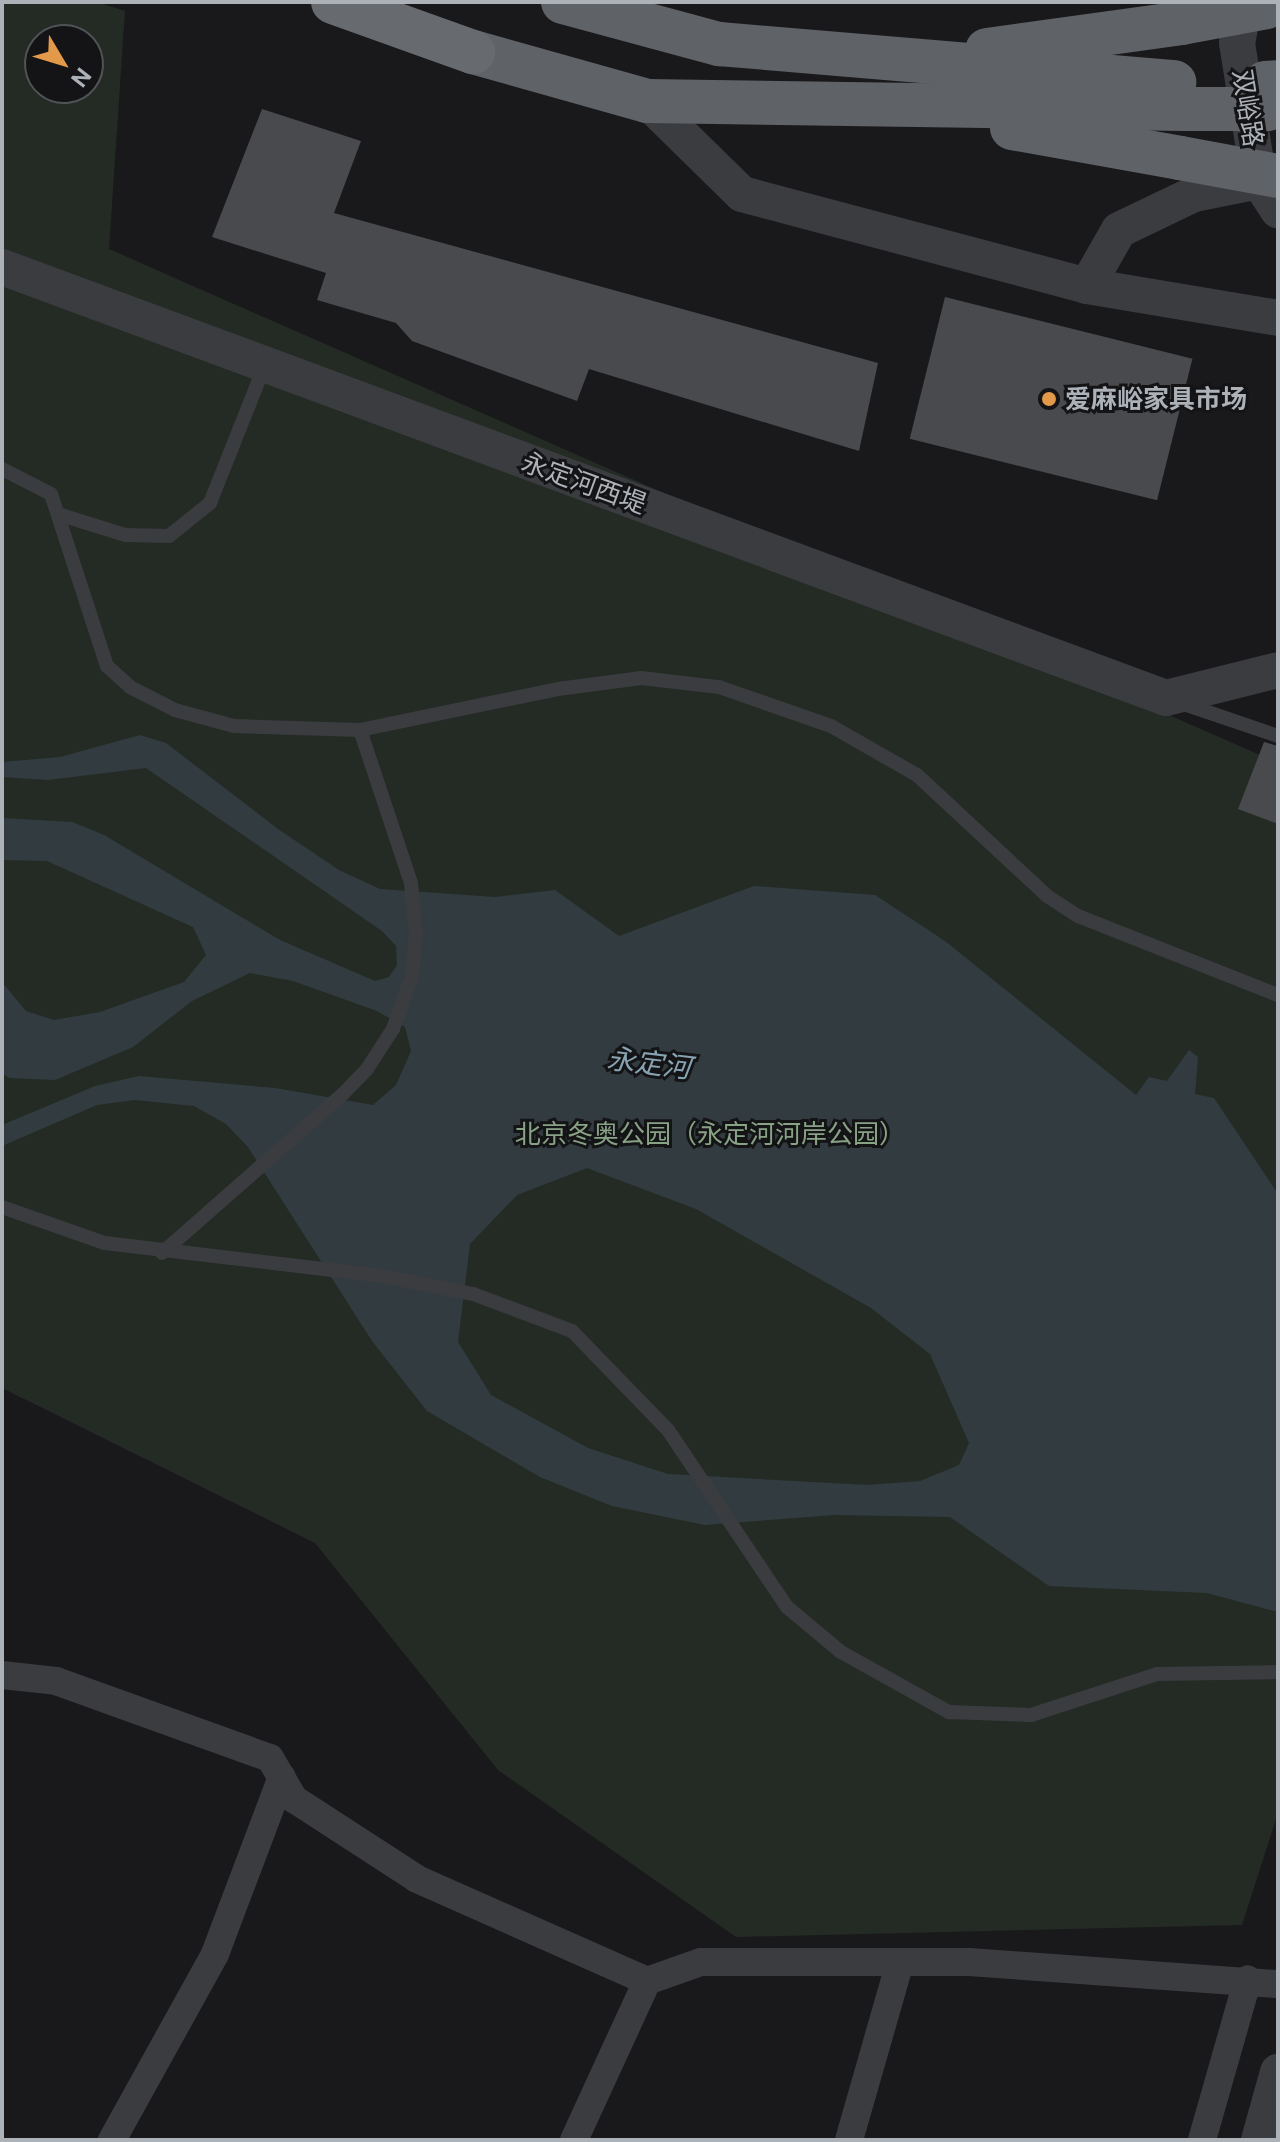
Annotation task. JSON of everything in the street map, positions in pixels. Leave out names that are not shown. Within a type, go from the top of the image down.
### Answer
[{"type":"highway","points":[[333,2],[473,52],[647,101],[884,105],[1272,96]]},
{"type":"highway","points":[[563,2],[719,44],[1184,96]]},
{"type":"highway","points":[[900,62],[1182,23],[1263,5]]},
{"type":"highway","points":[[884,105],[1180,158],[1272,189]]},
{"type":"street","name":"双峪路","points":[[1263,5],[1237,43],[1272,189]]},
{"type":"street","points":[[647,101],[742,194],[1087,286],[1278,318]]},
{"type":"street","points":[[1087,286],[1119,230],[1194,194],[1272,189]]},
{"type":"street","name":"永定河西堤","points":[[2,267],[1166,698]]},
{"type":"street","points":[[1166,698],[1278,670]]},
{"type":"street","points":[[2,1675],[56,1681],[270,1758],[294,1799],[417,1879],[647,1981],[701,1962],[900,1962],[1248,1979],[1278,1984]]},
{"type":"street","points":[[112,2140],[215,1954],[282,1777]]},
{"type":"street","points":[[849,2140],[900,1962]]},
{"type":"street","points":[[1202,2140],[1248,1979]]},
{"type":"street","points":[[574,2140],[647,1981]]},
{"type":"street","points":[[1259,2140],[1278,2072]]},
{"type":"lane","points":[[58,514],[125,535],[169,536],[210,503],[265,364]]},
{"type":"lane","points":[[2,469],[51,494],[107,666],[130,687],[175,710],[234,726],[360,730],[558,689],[641,678],[719,687],[831,726],[917,775],[1047,896],[1078,916],[1278,995]]},
{"type":"lane","points":[[1166,698],[1278,736]]},
{"type":"lane","points":[[162,1253],[342,1095],[367,1069],[393,1029],[412,976],[416,933],[411,883],[360,730]]},
{"type":"lane","points":[[2,1207],[105,1243],[162,1253],[382,1276],[473,1294],[572,1331],[668,1430],[787,1607],[841,1652],[949,1712],[1031,1715],[1157,1674],[1278,1672]]},
{"type":"green space","name":"北京冬奥公园（永定河河岸公园）","points":[[2,2],[97,2],[125,11],[109,249],[1278,763],[1278,1813],[1242,1925],[736,1937],[498,1770],[315,1543],[2,1388]]},
{"type":"water","name":"永定河","points":[[140,735],[166,743],[278,829],[339,870],[380,889],[495,897],[555,890],[619,936],[754,886],[875,895],[945,941],[1136,1095],[1149,1077],[1167,1081],[1189,1050],[1198,1057],[1195,1094],[1214,1098],[1278,1194],[1278,1612],[1207,1593],[1049,1586],[950,1517],[835,1515],[705,1525],[612,1506],[540,1477],[427,1411],[372,1341],[248,1147],[226,1124],[194,1106],[135,1100],[97,1105],[2,1146],[2,1125],[95,1086],[139,1076],[275,1088],[373,1105],[396,1085],[411,1051],[405,1027],[377,1011],[293,981],[250,973],[192,1001],[133,1047],[55,1080],[9,1078],[2,1073],[2,982],[26,1011],[54,1020],[100,1012],[184,982],[206,955],[193,927],[47,861],[2,860],[2,818],[72,822],[104,835],[280,940],[375,981],[389,977],[397,965],[396,946],[382,931],[146,768],[48,780],[2,777],[2,762],[60,757]],"holes":[[[587,1168],[696,1209],[871,1308],[930,1354],[969,1443],[959,1465],[920,1481],[867,1485],[668,1474],[588,1448],[491,1395],[458,1342],[470,1244],[517,1195]]]},
{"type":"building","points":[[262,109],[361,141],[334,213],[878,363],[859,451],[589,369],[577,401],[412,341],[396,323],[317,300],[326,273],[212,237]]},
{"type":"building","name":"爱麻峪家具市场","points":[[945,297],[1192,359],[1157,500],[910,439]]},
{"type":"building","points":[[1264,742],[1278,746],[1278,824],[1238,809]]},
{"type":"place","name":"爱麻峪家具市场","points":[[1049,399]]}]
